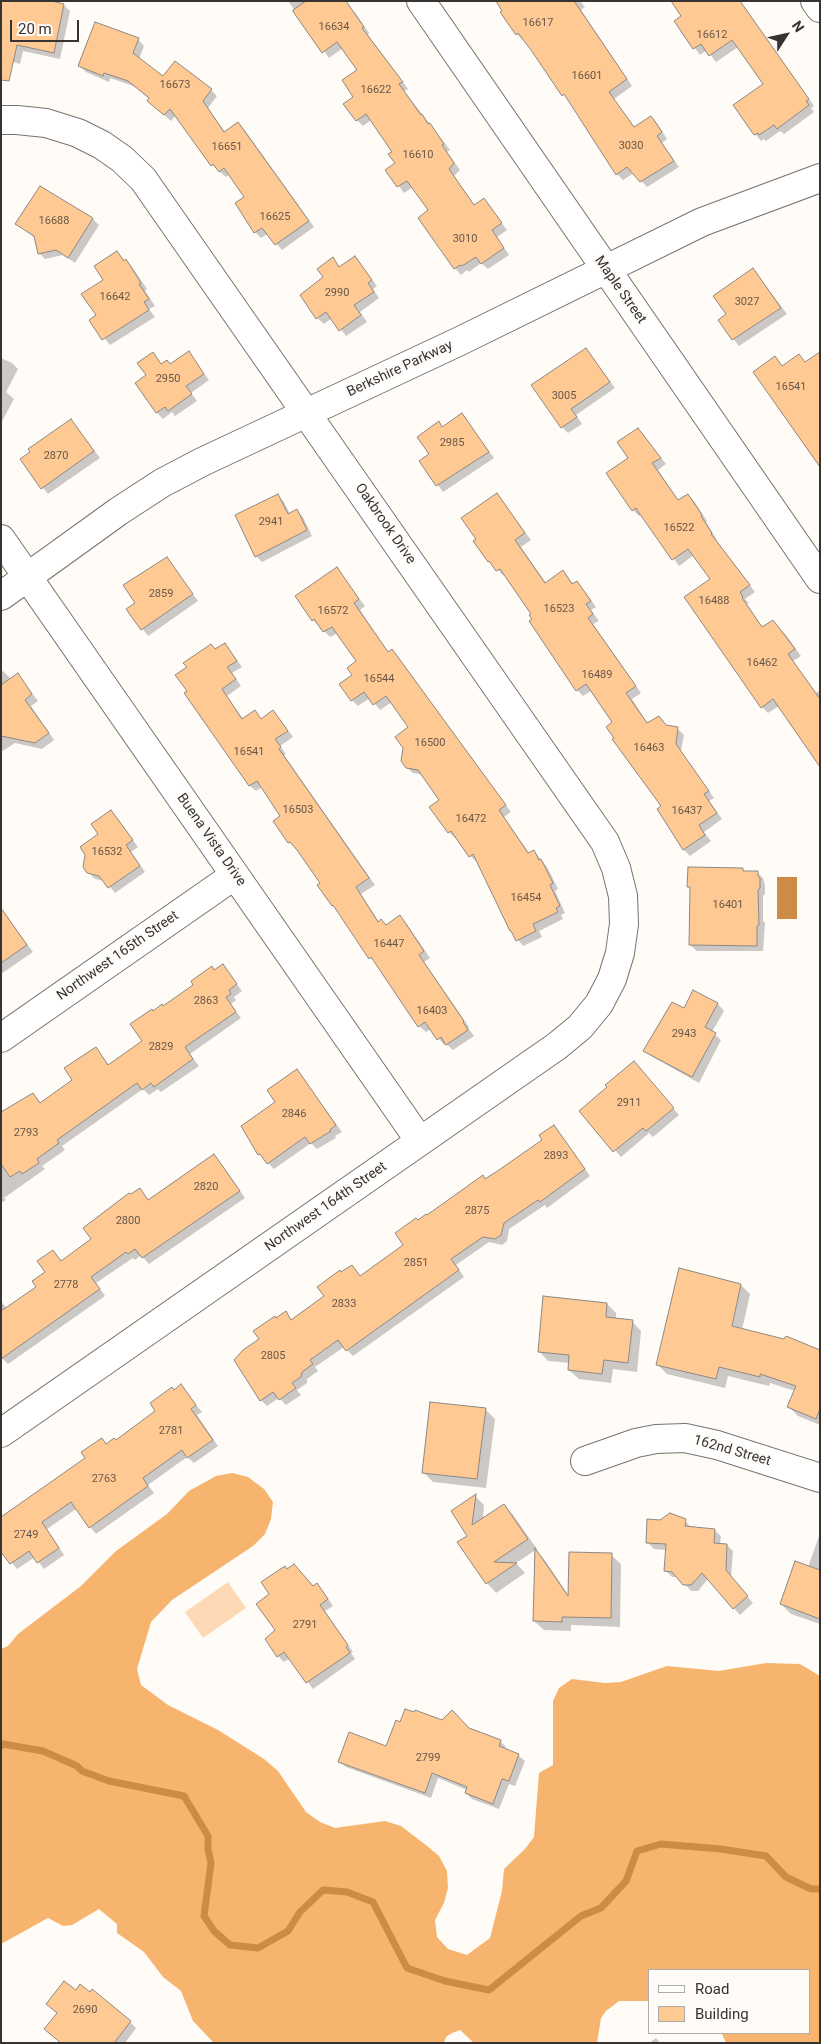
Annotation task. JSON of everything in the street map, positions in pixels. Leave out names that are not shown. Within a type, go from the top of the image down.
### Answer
[{"type":"street","name":"Maple Street","points":[[421,1],[820,579]]},
{"type":"street","points":[[815,1],[820,8]]},
{"type":"street","name":"Oakbrook Drive","points":[[1,120],[46,124],[78,133],[102,145],[122,159],[143,179],[605,842],[616,868],[623,896],[624,924],[620,953]]},
{"type":"street","name":"Berkshire Parkway","points":[[1,596],[119,511],[162,483],[202,462],[460,341],[702,222],[820,178]]},
{"type":"street","name":"Buena Vista Drive","points":[[1,539],[420,1141]]},
{"type":"street","name":"Northwest 165th Street","points":[[1,1038],[235,875]]},
{"type":"street","name":"Northwest 164th Street","points":[[1,1433],[558,1046],[580,1027],[599,1004],[612,979],[620,953]]},
{"type":"street","name":"162nd Street","points":[[585,1460],[636,1443],[656,1439],[684,1438],[718,1444],[820,1478]]},
{"type":"shaded area","points":[[777,877],[797,877],[797,919],[777,919]]},
{"type":"shaded area","points":[[232,1473],[248,1477],[264,1489],[273,1502],[271,1519],[265,1534],[253,1546],[172,1600],[151,1622],[137,1669],[141,1685],[168,1705],[218,1730],[264,1759],[278,1771],[306,1812],[320,1822],[335,1828],[385,1821],[401,1826],[439,1856],[447,1871],[448,1888],[444,1903],[435,1920],[437,1937],[448,1949],[467,1955],[490,1938],[502,1891],[504,1869],[525,1849],[534,1837],[539,1773],[553,1765],[553,1701],[559,1688],[572,1679],[605,1683],[621,1682],[667,1666],[719,1671],[766,1663],[800,1664],[820,1676],[820,2043],[726,2043],[722,2034],[811,2034],[811,1969],[648,1969],[648,2001],[619,2001],[606,2011],[601,2018],[597,2043],[474,2043],[460,2030],[446,2037],[444,2043],[214,2043],[193,2021],[181,1991],[163,1977],[144,1952],[117,1933],[117,1924],[99,1909],[72,1925],[63,1926],[48,1918],[1,1944],[1,1649],[8,1646],[18,1634],[81,1586],[116,1551],[167,1514],[189,1491],[216,1476]]},
{"type":"shaded area","points":[[228,1582],[246,1608],[203,1638],[185,1612]]},
{"type":"building","points":[[1,1],[52,1],[64,4],[54,53],[17,45],[9,81],[1,80]]},
{"type":"building","points":[[306,1],[346,1],[364,27],[362,28],[403,82],[399,84],[444,144],[442,145],[454,163],[449,169],[474,205],[484,198],[502,223],[492,230],[504,248],[481,264],[476,257],[454,269],[418,218],[428,210],[407,181],[397,187],[385,170],[395,163],[388,154],[392,152],[366,114],[356,121],[343,104],[353,97],[342,80],[357,70],[337,42],[322,53],[293,10]]},
{"type":"building","points":[[496,1],[574,1],[627,79],[609,92],[634,127],[651,116],[662,132],[657,136],[674,161],[640,182],[627,167],[616,175],[564,94],[562,96],[518,33],[516,35],[500,12],[502,11]]},
{"type":"building","points":[[671,1],[740,1],[809,99],[806,101],[809,105],[777,129],[774,125],[759,135],[758,133],[754,135],[733,105],[763,84],[732,40],[709,56],[701,44],[693,49],[674,21],[681,16]]},
{"type":"building","points":[[95,22],[139,38],[133,53],[163,76],[175,61],[212,89],[203,101],[224,132],[238,122],[309,221],[275,245],[262,228],[254,233],[235,203],[244,197],[224,168],[219,172],[213,164],[211,166],[170,109],[164,115],[147,101],[149,98],[128,81],[104,73],[103,76],[78,66]]},
{"type":"building","points":[[40,186],[93,218],[68,258],[56,250],[38,254],[34,236],[15,224]]},
{"type":"building","points":[[117,251],[124,261],[126,259],[141,283],[139,284],[149,299],[144,302],[149,310],[102,340],[89,320],[96,315],[81,294],[103,280],[94,266]]},
{"type":"building","points":[[355,256],[372,280],[368,283],[374,292],[354,305],[361,315],[339,331],[326,312],[316,319],[300,295],[323,277],[317,269],[333,257],[339,267]]},
{"type":"building","points":[[753,268],[781,308],[732,340],[718,320],[726,314],[713,296]]},
{"type":"building","points":[[586,348],[610,382],[571,409],[577,417],[561,428],[531,385]]},
{"type":"building","points":[[189,351],[204,374],[186,386],[192,394],[168,411],[165,407],[156,413],[135,383],[146,375],[137,363],[153,352],[161,364],[167,360],[170,364]]},
{"type":"building","points":[[820,352],[820,467],[753,372],[775,356],[782,366],[799,354],[805,362]]},
{"type":"building","points":[[462,413],[489,452],[436,486],[419,461],[429,454],[417,437],[439,421],[442,427]]},
{"type":"building","points":[[71,419],[94,451],[41,489],[20,459],[30,452],[28,449]]},
{"type":"building","points":[[638,428],[661,458],[652,463],[678,500],[688,494],[702,515],[711,534],[750,585],[740,592],[762,627],[773,620],[795,649],[788,654],[820,699],[820,767],[773,699],[761,708],[684,597],[710,579],[688,549],[672,560],[636,508],[632,511],[606,473],[628,458],[617,442]]},
{"type":"building","points":[[497,493],[525,533],[515,540],[545,583],[563,570],[572,584],[577,581],[591,601],[586,604],[593,614],[588,618],[636,686],[626,693],[647,723],[659,716],[666,725],[678,727],[676,744],[709,791],[704,794],[717,813],[699,825],[705,835],[683,850],[657,809],[661,806],[612,739],[614,738],[606,727],[612,722],[586,684],[576,691],[529,621],[532,619],[529,615],[531,614],[500,569],[496,571],[488,562],[473,541],[476,539],[461,518]]},
{"type":"building","points":[[278,494],[288,514],[297,509],[307,530],[255,557],[235,515]]},
{"type":"building","points":[[167,557],[193,594],[141,630],[126,609],[135,603],[123,585]]},
{"type":"building","points":[[337,567],[359,599],[354,603],[388,652],[392,649],[506,805],[499,810],[528,853],[534,850],[539,860],[541,859],[553,883],[550,885],[560,906],[556,908],[558,912],[533,924],[536,931],[516,941],[473,854],[469,857],[451,831],[448,833],[429,807],[439,800],[418,770],[406,768],[401,761],[403,748],[395,737],[408,727],[386,696],[373,705],[364,692],[351,701],[339,684],[352,675],[347,668],[356,661],[332,627],[323,632],[314,619],[312,621],[295,596]]},
{"type":"building","points":[[225,643],[237,661],[227,667],[236,679],[222,689],[242,719],[255,710],[261,719],[273,710],[288,731],[275,739],[281,747],[279,749],[369,878],[356,887],[378,922],[381,919],[386,925],[400,915],[424,951],[419,955],[464,1021],[468,1030],[446,1045],[441,1037],[437,1040],[425,1022],[418,1027],[371,957],[369,959],[333,905],[317,885],[320,883],[297,850],[290,842],[288,843],[273,821],[280,816],[257,781],[249,786],[184,693],[187,691],[175,675],[187,667],[183,663],[211,644],[215,649]]},
{"type":"building","points":[[18,673],[32,694],[25,700],[49,733],[35,743],[1,736],[1,685]]},
{"type":"building","points":[[111,810],[133,840],[126,845],[140,866],[108,888],[99,876],[87,873],[83,867],[85,855],[80,847],[98,834],[91,824]]},
{"type":"building","points":[[688,867],[743,868],[743,871],[758,871],[760,888],[758,890],[759,925],[757,926],[757,946],[689,945],[690,887],[687,887]]},
{"type":"building","points":[[1,908],[27,945],[1,963]]},
{"type":"building","points":[[223,964],[237,984],[229,990],[231,994],[226,997],[236,1012],[185,1047],[193,1059],[154,1087],[151,1083],[142,1090],[137,1083],[57,1140],[59,1143],[37,1159],[39,1163],[22,1174],[20,1171],[10,1177],[1,1164],[1,1112],[33,1093],[40,1103],[72,1080],[64,1068],[96,1047],[108,1065],[142,1041],[130,1024],[152,1009],[153,1011],[162,1004],[163,1006],[193,985],[191,981],[212,966],[214,970]]},
{"type":"building","points":[[693,990],[718,1003],[705,1027],[716,1033],[692,1077],[643,1051],[672,1002],[684,1008]]},
{"type":"building","points":[[634,1061],[674,1108],[646,1131],[643,1128],[613,1152],[579,1111],[607,1087],[605,1085]]},
{"type":"building","points":[[297,1069],[336,1125],[331,1131],[310,1144],[305,1137],[267,1164],[260,1154],[258,1155],[241,1126],[275,1102],[267,1090]]},
{"type":"building","points":[[554,1125],[585,1169],[540,1202],[538,1200],[504,1223],[501,1235],[495,1239],[483,1237],[451,1259],[459,1270],[346,1351],[338,1340],[310,1360],[313,1364],[302,1372],[301,1377],[292,1383],[296,1388],[279,1400],[273,1392],[260,1401],[234,1360],[243,1350],[259,1339],[253,1331],[286,1311],[291,1320],[324,1296],[317,1287],[340,1270],[341,1272],[352,1265],[360,1276],[403,1245],[395,1233],[416,1218],[418,1220],[427,1215],[483,1175],[485,1179],[496,1172],[542,1140],[539,1135]]},
{"type":"building","points":[[214,1154],[240,1191],[142,1258],[135,1249],[128,1254],[126,1252],[91,1277],[100,1289],[1,1359],[1,1311],[36,1287],[32,1281],[45,1272],[37,1261],[53,1250],[61,1261],[91,1239],[83,1228],[129,1193],[131,1194],[140,1188],[148,1200]]},
{"type":"building","points":[[679,1268],[741,1284],[732,1326],[784,1339],[786,1336],[820,1350],[820,1409],[816,1419],[787,1407],[796,1386],[760,1374],[760,1377],[719,1367],[716,1379],[656,1365]]},
{"type":"building","points":[[543,1296],[607,1303],[606,1317],[633,1320],[628,1363],[604,1360],[602,1374],[568,1370],[569,1355],[538,1352]]},
{"type":"building","points":[[181,1384],[196,1405],[191,1409],[213,1440],[187,1458],[182,1450],[143,1478],[148,1486],[89,1528],[71,1502],[42,1522],[59,1548],[37,1563],[29,1551],[10,1564],[1,1552],[1,1517],[85,1458],[81,1452],[102,1438],[106,1444],[114,1438],[116,1440],[155,1411],[150,1403],[172,1387],[174,1390]]},
{"type":"building","points":[[430,1402],[486,1408],[477,1479],[422,1473]]},
{"type":"building","points":[[476,1494],[472,1525],[504,1504],[528,1539],[494,1562],[517,1563],[486,1584],[457,1542],[467,1536],[451,1511]]},
{"type":"building","points":[[670,1513],[686,1519],[685,1526],[715,1529],[714,1543],[727,1544],[726,1570],[748,1596],[733,1609],[702,1573],[691,1585],[683,1585],[672,1572],[664,1571],[666,1544],[646,1543],[647,1519],[660,1520]]},
{"type":"building","points":[[535,1548],[568,1596],[569,1552],[612,1553],[611,1618],[562,1617],[562,1622],[533,1621]]},
{"type":"building","points":[[795,1561],[820,1570],[820,1619],[780,1604]]},
{"type":"building","points":[[294,1564],[313,1586],[317,1583],[328,1599],[320,1605],[348,1645],[346,1647],[350,1653],[306,1683],[284,1652],[277,1657],[265,1639],[275,1630],[256,1604],[269,1594],[261,1582],[285,1566],[287,1569]]},
{"type":"building","points":[[405,1709],[414,1712],[415,1710],[442,1720],[452,1710],[469,1728],[501,1740],[499,1746],[519,1754],[509,1781],[502,1779],[493,1804],[465,1793],[467,1787],[432,1773],[425,1793],[338,1762],[349,1732],[386,1746],[396,1720],[400,1722]]},
{"type":"building","points":[[64,1981],[76,1990],[80,1984],[90,1992],[92,1989],[131,2021],[114,2043],[61,2043],[44,2029],[57,2013],[46,2004]]},
{"type":"waterway","points":[[1,1746],[3,1744],[43,1751],[77,1766],[82,1771],[109,1781],[184,1796],[208,1836],[211,1863],[204,1916],[214,1931],[230,1945],[258,1948],[288,1931],[300,1912],[323,1890],[347,1892],[373,1902],[407,1968],[445,1981],[489,1990],[581,1916],[601,1908],[626,1881],[637,1851],[661,1844],[721,1849],[766,1856],[786,1877],[811,1889],[820,1889]]}]
